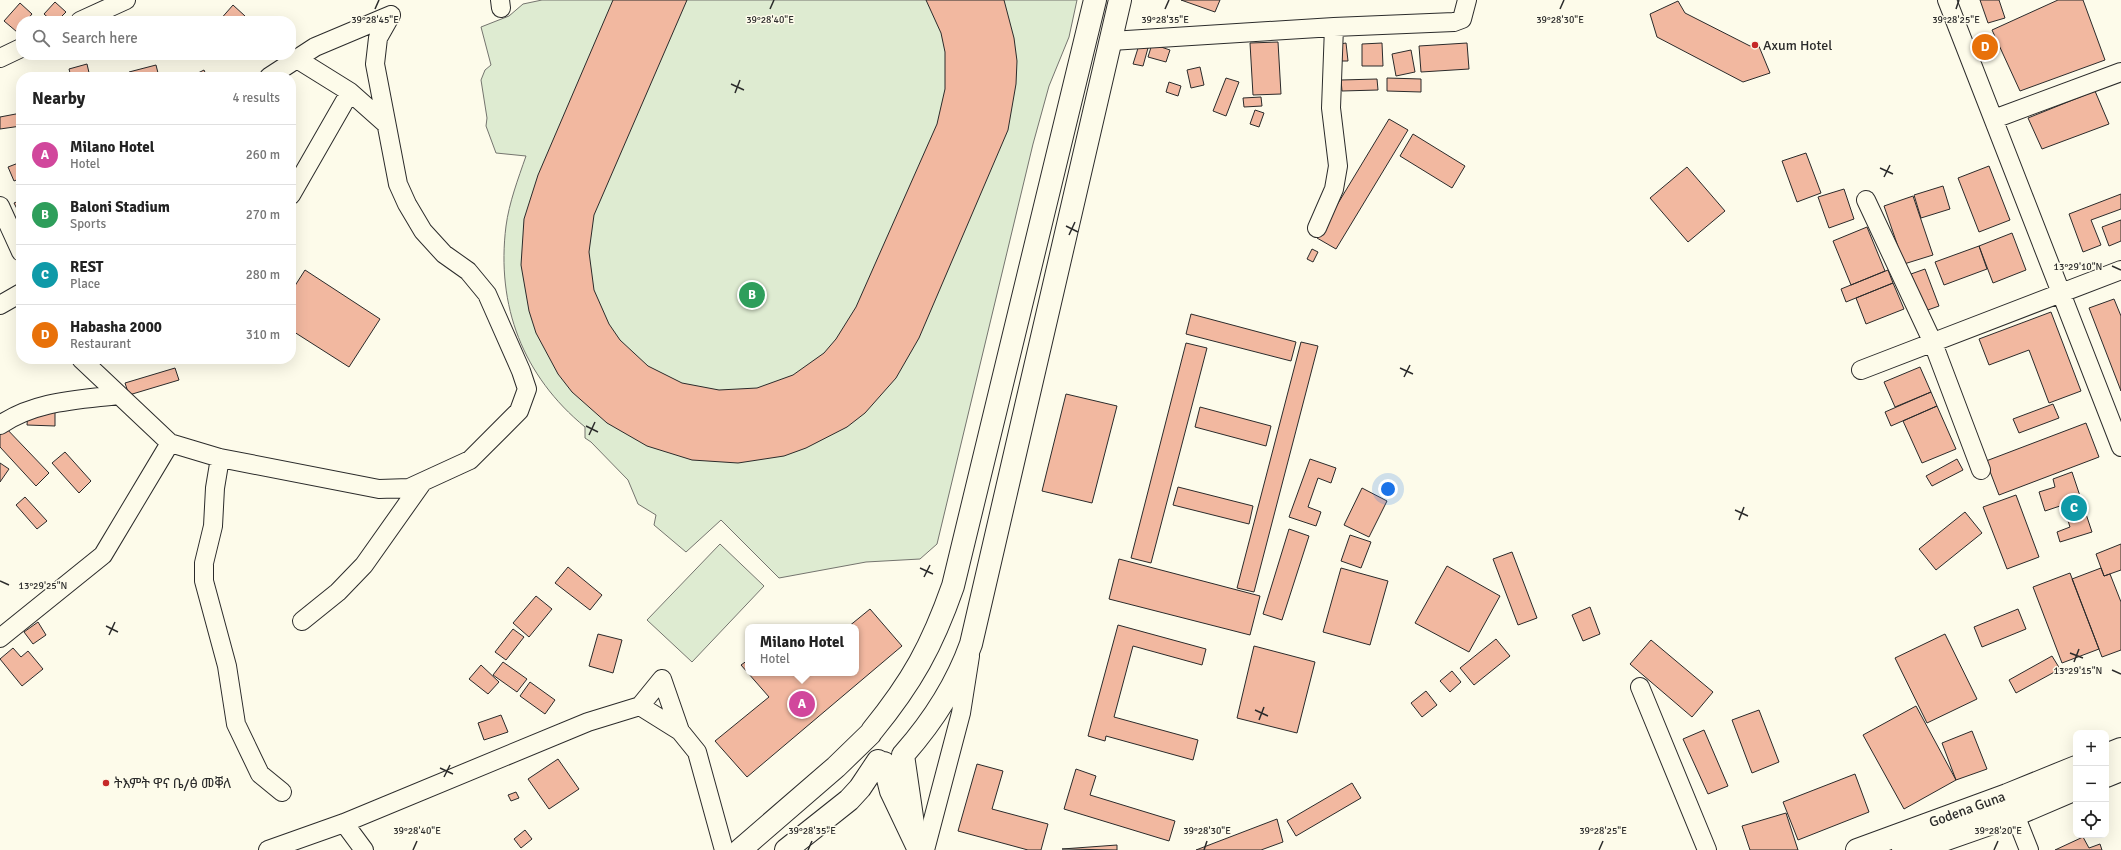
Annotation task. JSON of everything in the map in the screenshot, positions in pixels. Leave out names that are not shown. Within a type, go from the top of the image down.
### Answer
[{"type":"main road","points":[[892,758],[870,752],[868,740],[871,733],[914,674],[933,640],[953,586],[1095,0]]},
{"type":"main road","points":[[786,850],[848,800],[892,758],[945,700],[964,664],[971,644],[1120,0]]},
{"type":"main road","points":[[740,850],[836,767],[877,727],[888,724],[899,729],[906,738],[892,758],[890,787],[920,848]]},
{"type":"main road","points":[[2109,754],[2121,749]]},
{"type":"main road","points":[[892,758],[920,848]]},
{"type":"main road","name":"Godena Guna","points":[[1915,850],[2011,805],[2073,769]]},
{"type":"main road","points":[[2109,775],[2121,770]]},
{"type":"main road","name":"Godena Guna","points":[[1857,850],[1899,842],[2011,805],[2073,790]]},
{"type":"main road","points":[[848,800],[868,791],[883,793],[898,804]]},
{"type":"street","points":[[91,16],[126,0]]},
{"type":"street","points":[[1111,41],[1334,26],[1454,22],[1462,18],[1467,0]]},
{"type":"street","points":[[1947,0],[2121,447]]},
{"type":"street","points":[[85,364],[170,443],[220,458],[379,489],[409,488],[470,460],[519,411],[526,389],[521,371],[487,294],[468,271],[444,254],[423,232],[407,204],[398,184],[375,64],[378,38],[391,15],[315,46],[297,59],[350,92],[386,124]]},
{"type":"street","points":[[1317,228],[1334,189],[1338,166],[1331,108],[1334,26]]},
{"type":"street","points":[[0,58],[16,50]]},
{"type":"street","points":[[277,72],[295,60]]},
{"type":"street","points":[[1994,119],[2121,72]]},
{"type":"street","points":[[296,187],[350,92]]},
{"type":"street","points":[[1866,200],[1933,343],[1981,470]]},
{"type":"street","points":[[0,206],[16,241]]},
{"type":"street","points":[[1861,370],[2062,294],[2121,270]]},
{"type":"street","points":[[0,305],[16,296]]},
{"type":"street","points":[[0,425],[12,417],[35,408],[54,403],[118,395]]},
{"type":"street","points":[[0,638],[103,555],[170,443]]},
{"type":"street","points":[[220,458],[215,488],[213,526],[204,564],[204,581],[227,666],[236,724],[260,774],[282,792]]},
{"type":"street","points":[[302,621],[338,592],[364,565],[422,483]]},
{"type":"street","points":[[920,848],[961,713],[969,670],[971,644]]},
{"type":"street","points":[[268,850],[344,823],[588,722],[640,706],[662,679],[680,731]]},
{"type":"street","points":[[1640,687],[1707,850]]},
{"type":"street","points":[[640,706],[680,731],[697,752],[724,850]]},
{"type":"street","points":[[2011,805],[2028,850]]},
{"type":"street","points":[[344,823],[364,850]]},
{"type":"green space","points":[[542,0],[1077,0],[1069,37],[1049,86],[1033,144],[937,544],[920,559],[866,562],[779,578],[721,520],[686,552],[654,525],[656,515],[638,504],[628,480],[591,442],[585,438],[585,427],[563,407],[545,385],[530,362],[518,337],[510,311],[505,284],[504,256],[507,217],[526,156],[496,153],[486,126],[487,118],[481,80],[485,70],[491,65],[481,27],[509,16],[523,4]]},
{"type":"green space","points":[[720,544],[764,586],[692,662],[647,620]]},
{"type":"building","points":[[613,0],[687,0],[594,215],[589,252],[594,290],[609,324],[620,340],[648,366],[682,383],[719,390],[757,388],[793,375],[824,353],[836,339],[856,307],[937,124],[945,89],[945,52],[941,33],[926,0],[1004,0],[1014,38],[1017,61],[1016,84],[1008,130],[919,338],[896,378],[865,413],[847,427],[806,448],[784,456],[738,463],[692,460],[647,446],[607,423],[572,392],[558,374],[536,333],[529,311],[521,265],[524,219],[538,175]]},
{"type":"building","points":[[1181,0],[1220,0],[1215,12]]},
{"type":"building","points":[[1980,0],[1999,0],[2005,18],[1988,23]]},
{"type":"building","points":[[2058,0],[2083,0],[2105,60],[2020,91],[1992,30]]},
{"type":"building","points":[[1678,1],[1685,13],[1750,46],[1758,44],[1770,73],[1743,82],[1657,37],[1650,14]]},
{"type":"building","points":[[55,2],[66,12],[62,16],[46,16],[44,14]]},
{"type":"building","points":[[20,3],[32,14],[30,16],[16,16],[16,31],[4,21]]},
{"type":"building","points":[[233,5],[245,16],[223,16]]},
{"type":"building","points":[[1278,42],[1281,94],[1253,95],[1250,43]]},
{"type":"building","points":[[1346,43],[1348,61],[1341,61],[1340,44]]},
{"type":"building","points":[[1382,43],[1383,66],[1362,66],[1362,44]]},
{"type":"building","points":[[1467,43],[1469,69],[1421,72],[1419,46]]},
{"type":"building","points":[[1152,44],[1170,50],[1166,62],[1148,57]]},
{"type":"building","points":[[1139,45],[1148,48],[1143,66],[1133,64]]},
{"type":"building","points":[[1411,50],[1415,72],[1396,76],[1392,54]]},
{"type":"building","points":[[87,64],[89,72],[70,72],[69,69]]},
{"type":"building","points":[[156,65],[158,72],[129,72]]},
{"type":"building","points":[[1200,67],[1204,85],[1191,88],[1187,70]]},
{"type":"building","points":[[1226,78],[1239,82],[1226,116],[1213,111]]},
{"type":"building","points":[[1387,78],[1421,79],[1421,92],[1387,91]]},
{"type":"building","points":[[1377,79],[1378,90],[1342,91],[1341,80]]},
{"type":"building","points":[[1169,82],[1181,86],[1178,96],[1166,92]]},
{"type":"building","points":[[2095,91],[2109,124],[2042,149],[2028,118]]},
{"type":"building","points":[[1261,97],[1262,106],[1244,107],[1243,98]]},
{"type":"building","points":[[1255,110],[1264,113],[1259,127],[1250,124]]},
{"type":"building","points":[[16,114],[16,127],[0,129],[0,117]]},
{"type":"building","points":[[1389,119],[1408,130],[1336,249],[1317,238]]},
{"type":"building","points":[[1413,134],[1465,166],[1452,188],[1400,156]]},
{"type":"building","points":[[1806,153],[1821,193],[1797,202],[1782,161]]},
{"type":"building","points":[[16,164],[16,180],[14,181],[8,167]]},
{"type":"building","points":[[1989,166],[2010,220],[1979,232],[1958,178]]},
{"type":"building","points":[[1687,167],[1725,211],[1688,242],[1650,198]]},
{"type":"building","points":[[1943,186],[1950,209],[1921,218],[1914,195]]},
{"type":"building","points":[[1844,189],[1854,219],[1829,228],[1818,197]]},
{"type":"building","points":[[2121,194],[2121,209],[2091,220],[2101,245],[2083,252],[2069,214]]},
{"type":"building","points":[[1913,196],[1933,255],[1904,264],[1884,206]]},
{"type":"building","points":[[2121,220],[2121,241],[2109,246],[2102,227]]},
{"type":"building","points":[[1867,227],[1885,271],[1851,285],[1833,241]]},
{"type":"building","points":[[2012,233],[2026,270],[1993,283],[1979,246]]},
{"type":"building","points":[[1979,246],[1987,269],[1944,285],[1935,262]]},
{"type":"building","points":[[1312,249],[1318,252],[1313,262],[1307,259]]},
{"type":"building","points":[[1925,269],[1939,306],[1925,311],[1911,274]]},
{"type":"building","points":[[305,270],[380,319],[349,367],[296,333],[296,284]]},
{"type":"building","points":[[1888,270],[1893,283],[1846,302],[1841,289]]},
{"type":"building","points":[[1893,283],[1904,309],[1866,324],[1856,298]]},
{"type":"building","points":[[2114,299],[2121,316],[2121,391],[2089,308]]},
{"type":"building","points":[[2051,312],[2081,391],[2049,403],[2029,350],[1989,365],[1979,339]]},
{"type":"building","points":[[1191,314],[1296,342],[1291,361],[1186,334]]},
{"type":"building","points":[[1301,342],[1318,346],[1254,592],[1237,588]]},
{"type":"building","points":[[1186,343],[1207,348],[1151,563],[1131,558]]},
{"type":"building","points":[[1920,367],[1931,392],[1895,407],[1884,382]]},
{"type":"building","points":[[175,368],[179,380],[129,395],[125,383]]},
{"type":"building","points":[[1931,392],[1937,406],[1891,426],[1885,412]]},
{"type":"building","points":[[1066,394],[1117,406],[1092,503],[1042,491]]},
{"type":"building","points":[[2053,404],[2059,418],[2019,433],[2013,419]]},
{"type":"building","points":[[1937,406],[1956,449],[1922,463],[1903,421]]},
{"type":"building","points":[[1200,407],[1271,426],[1266,446],[1195,427]]},
{"type":"building","points":[[28,411],[55,412],[55,426],[27,425]]},
{"type":"building","points":[[2086,423],[2099,457],[1999,495],[1986,461]]},
{"type":"building","points":[[3,425],[49,473],[36,486],[0,447],[0,428]]},
{"type":"building","points":[[65,452],[91,481],[79,493],[52,463]]},
{"type":"building","points":[[1310,459],[1336,468],[1331,483],[1318,478],[1308,507],[1321,512],[1316,526],[1289,517]]},
{"type":"building","points":[[1957,459],[1963,470],[1932,486],[1926,476]]},
{"type":"building","points":[[0,463],[9,469],[0,482]]},
{"type":"building","points":[[2072,472],[2092,532],[2060,542],[2057,532],[2070,527],[2063,505],[2045,511],[2039,492],[2055,487],[2053,479]]},
{"type":"building","points":[[1178,487],[1253,506],[1249,524],[1173,505]]},
{"type":"building","points":[[1362,488],[1387,501],[1369,537],[1344,525]]},
{"type":"building","points":[[2016,495],[2039,557],[2007,569],[1983,507]]},
{"type":"building","points":[[25,497],[47,521],[37,529],[16,505]]},
{"type":"building","points":[[1965,512],[1982,533],[1936,570],[1919,549]]},
{"type":"building","points":[[1289,529],[1309,536],[1282,620],[1263,614]]},
{"type":"building","points":[[1350,535],[1371,542],[1361,568],[1341,561]]},
{"type":"building","points":[[2121,544],[2121,570],[2104,576],[2096,554]]},
{"type":"building","points":[[1512,552],[1537,618],[1518,625],[1493,559]]},
{"type":"building","points":[[1119,559],[1260,596],[1250,635],[1109,599]]},
{"type":"building","points":[[1447,566],[1500,596],[1469,652],[1415,623]]},
{"type":"building","points":[[568,567],[602,595],[590,610],[555,583]]},
{"type":"building","points":[[1341,568],[1388,581],[1370,645],[1323,632]]},
{"type":"building","points":[[2101,568],[2104,576],[2110,574],[2121,602],[2121,650],[2102,657],[2072,579]]},
{"type":"building","points":[[2070,573],[2099,649],[2062,663],[2033,587]]},
{"type":"building","points":[[536,596],[552,609],[529,637],[513,623]]},
{"type":"building","points":[[1590,607],[1600,634],[1583,641],[1572,615]]},
{"type":"building","points":[[870,609],[902,646],[747,777],[715,741],[769,697],[751,676],[859,676],[859,624],[852,624]]},
{"type":"building","points":[[2018,609],[2026,629],[1982,647],[1974,627]]},
{"type":"building","points":[[38,622],[46,635],[33,644],[24,632]]},
{"type":"building","points":[[1118,625],[1206,649],[1202,665],[1133,646],[1114,717],[1198,740],[1193,760],[1106,736],[1105,741],[1088,736]]},
{"type":"building","points":[[513,629],[524,637],[506,660],[495,652]]},
{"type":"building","points":[[598,634],[622,640],[613,673],[589,666]]},
{"type":"building","points":[[1945,634],[1977,699],[1927,723],[1895,658]]},
{"type":"building","points":[[1496,639],[1510,656],[1474,685],[1460,668]]},
{"type":"building","points":[[1651,640],[1713,692],[1692,717],[1630,664]]},
{"type":"building","points":[[1254,646],[1315,662],[1297,733],[1237,718]]},
{"type":"building","points":[[13,648],[21,657],[28,651],[43,669],[22,686],[0,659]]},
{"type":"building","points":[[2052,656],[2060,669],[2016,693],[2009,680]]},
{"type":"building","points":[[503,662],[527,679],[517,692],[493,675]]},
{"type":"building","points":[[745,662],[745,670],[741,665]]},
{"type":"building","points":[[481,665],[499,682],[488,694],[469,679]]},
{"type":"building","points":[[1452,671],[1461,682],[1450,692],[1440,681]]},
{"type":"building","points":[[530,682],[555,700],[545,714],[520,696]]},
{"type":"building","points":[[1426,691],[1437,705],[1422,717],[1411,703]]},
{"type":"building","points":[[1916,706],[1956,780],[1904,809],[1863,735]]},
{"type":"building","points":[[1759,710],[1779,762],[1752,773],[1732,720]]},
{"type":"building","points":[[501,715],[508,732],[484,740],[478,723]]},
{"type":"building","points":[[1704,730],[1728,786],[1708,794],[1683,739]]},
{"type":"building","points":[[1972,731],[1987,769],[1956,780],[1942,743]]},
{"type":"building","points":[[558,759],[579,789],[549,809],[528,779]]},
{"type":"building","points":[[977,764],[1003,771],[992,809],[1048,824],[1041,850],[1028,850],[958,831]]},
{"type":"building","points":[[1076,769],[1096,776],[1090,795],[1175,821],[1169,841],[1064,809]]},
{"type":"building","points":[[1855,774],[1869,812],[1798,840],[1783,802]]},
{"type":"building","points":[[1352,783],[1361,798],[1296,836],[1287,821]]},
{"type":"building","points":[[516,792],[519,798],[511,801],[508,795]]},
{"type":"building","points":[[1786,813],[1798,850],[1750,850],[1742,826]]},
{"type":"building","points":[[1277,819],[1283,842],[1261,850],[1196,850]]},
{"type":"building","points":[[525,830],[532,839],[521,848],[514,839]]},
{"type":"building","points":[[2084,838],[2089,848],[2100,844],[2102,850],[2055,850]]},
{"type":"building","points":[[1117,845],[1117,850],[1062,849]]},
{"type":"place","name":"Axum Hotel","points":[[1755,45]]},
{"type":"place","name":"Habasha 2000","points":[[1985,47]]},
{"type":"place","name":"Baloni Stadium","points":[[752,295]]},
{"type":"place","name":"REST","points":[[2074,508]]},
{"type":"place","name":"Milano Hotel","points":[[802,704]]},
{"type":"place","name":"ትእምት ዋና ቤ/ፅ መቐለ","points":[[106,783]]}]
